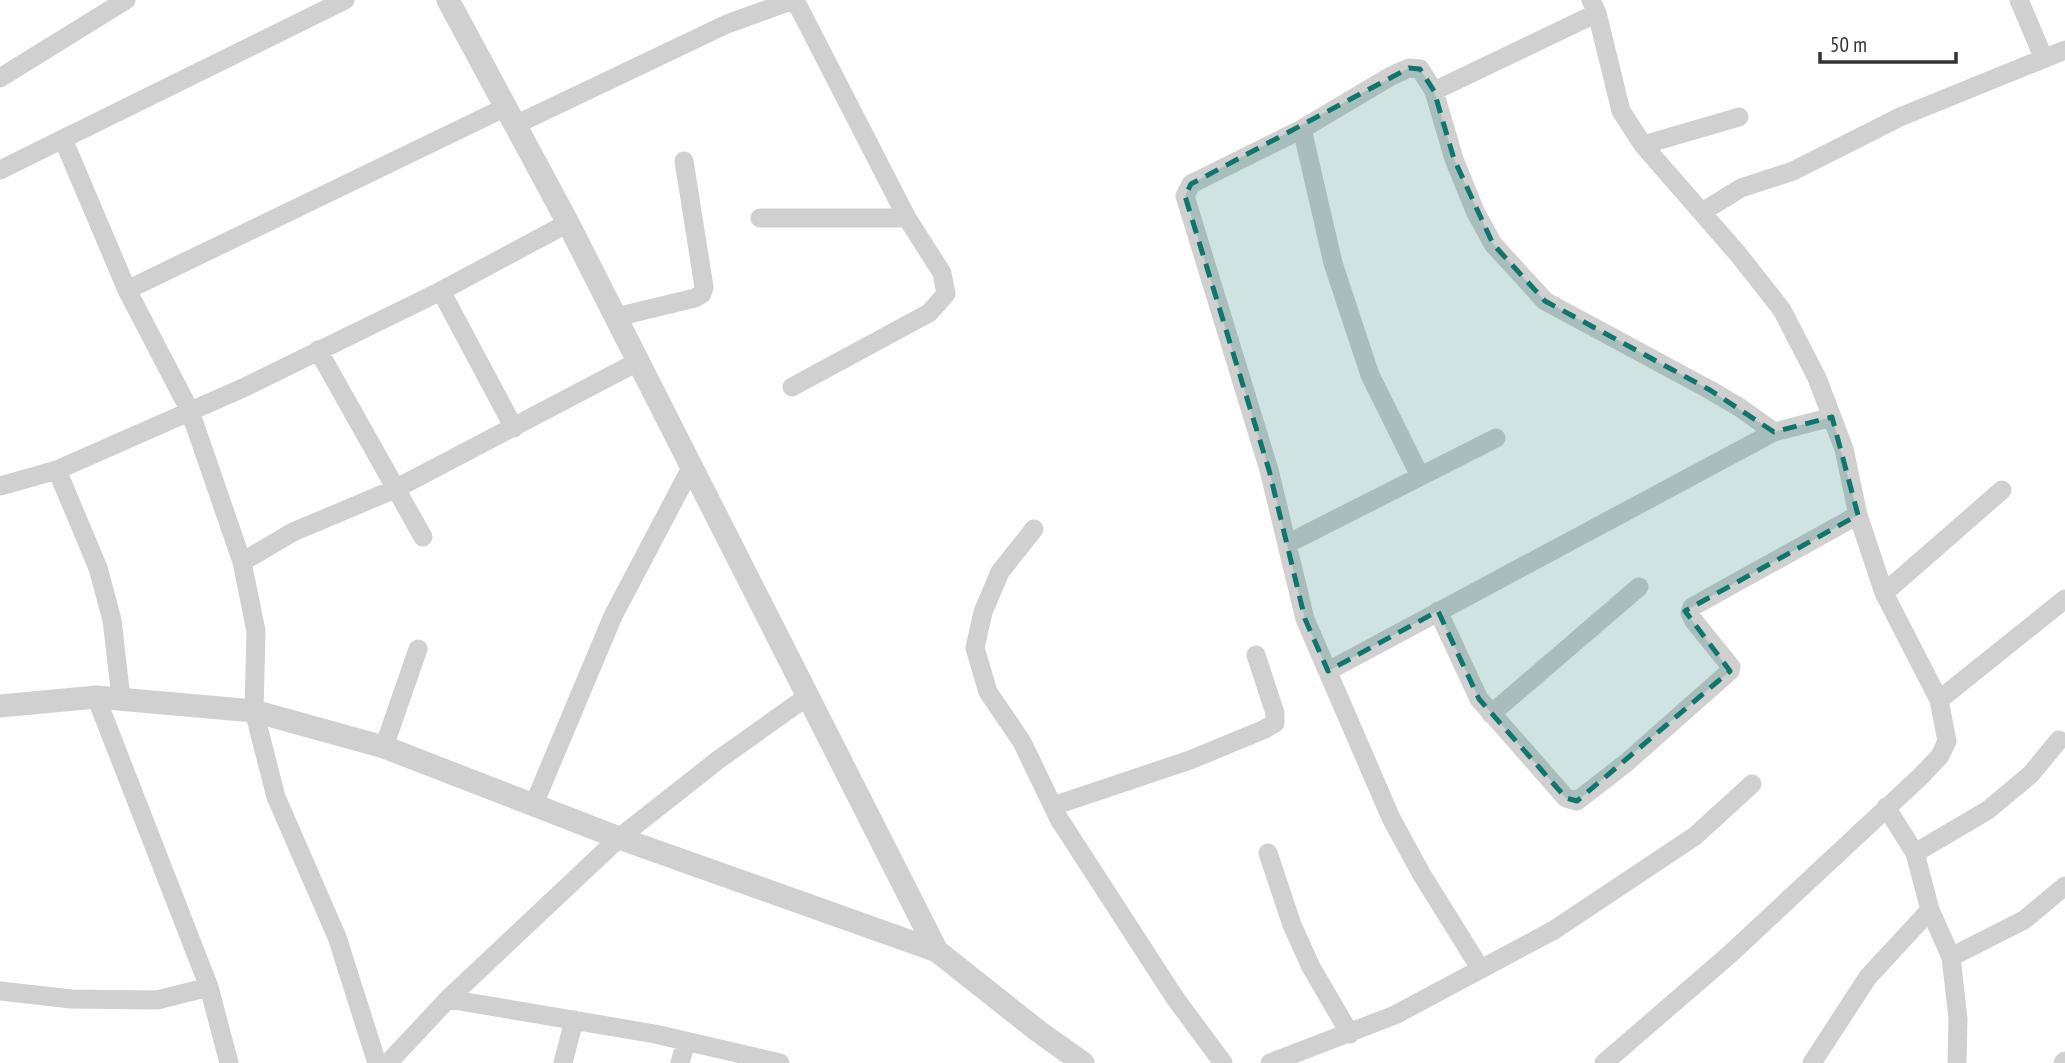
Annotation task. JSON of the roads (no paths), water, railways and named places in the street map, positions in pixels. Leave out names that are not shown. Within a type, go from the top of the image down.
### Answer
[{"type":"street","points":[[0,78],[126,0]]},
{"type":"street","points":[[0,170],[345,0]]},
{"type":"street","points":[[448,0],[617,317],[937,951]]},
{"type":"street","points":[[127,290],[510,116],[727,24],[794,0],[907,218],[942,273],[946,294],[929,313],[792,387]]},
{"type":"street","points":[[2019,0],[2044,59]]},
{"type":"street","points":[[1434,91],[1594,7],[1621,111],[1643,145],[1738,254],[1782,310],[1817,379],[1843,449],[1858,514],[1884,593],[1939,700],[1947,741],[1940,756],[1737,947],[1604,1063]]},
{"type":"street","points":[[1702,212],[1741,188],[1793,171],[1900,117],[2065,50]]},
{"type":"street","points":[[1480,968],[1422,875],[1391,817],[1305,619],[1269,470],[1185,196],[1191,184],[1302,128],[1391,76],[1409,68],[1420,69],[1434,91],[1454,159],[1475,211],[1493,244],[1545,301],[1710,390],[1774,432]]},
{"type":"street","points":[[1643,145],[1739,117]]},
{"type":"street","points":[[1302,128],[1333,263],[1370,375],[1420,476]]},
{"type":"street","points":[[63,139],[127,290],[190,411],[242,562],[256,631],[254,710],[276,797],[337,936],[377,1063]]},
{"type":"street","points":[[617,317],[702,295],[704,287],[684,161]]},
{"type":"street","points":[[760,218],[907,218]]},
{"type":"street","points":[[0,486],[57,470],[243,388],[441,291],[568,223]]},
{"type":"street","points":[[441,291],[514,428]]},
{"type":"street","points":[[318,350],[423,537]]},
{"type":"street","points":[[242,562],[293,532],[395,489],[639,361]]},
{"type":"street","points":[[1328,671],[1774,432],[1832,417]]},
{"type":"street","points":[[1287,544],[1496,438]]},
{"type":"street","points":[[534,804],[613,616],[692,466]]},
{"type":"street","points":[[57,470],[98,568],[112,620],[121,698]]},
{"type":"street","points":[[1884,593],[2002,490]]},
{"type":"street","points":[[1438,611],[1479,699],[1566,799],[1577,801],[1626,763],[1730,671],[1731,667],[1693,621],[1690,613],[1692,607],[1858,514]]},
{"type":"street","points":[[1034,529],[1000,572],[983,612],[975,648],[988,692],[1022,742],[1059,819],[1175,998],[1223,1063]]},
{"type":"street","points":[[1491,713],[1639,587]]},
{"type":"street","points":[[1939,700],[2065,599]]},
{"type":"street","points":[[384,747],[418,649]]},
{"type":"street","points":[[1053,806],[1190,760],[1275,723],[1275,713],[1256,655]]},
{"type":"street","points":[[388,1063],[448,999],[620,838],[719,760],[808,696]]},
{"type":"street","points":[[96,697],[209,987],[229,1063]]},
{"type":"street","points":[[0,706],[96,697],[254,710],[384,747],[620,838],[937,951],[1083,1063]]},
{"type":"street","points":[[1915,853],[1988,810],[2031,774],[2059,740]]},
{"type":"street","points":[[1270,1063],[1395,1015],[1554,930],[1695,836],[1752,783]]},
{"type":"street","points":[[1886,807],[1915,853],[1930,910],[1951,957],[1958,1019],[1957,1063]]},
{"type":"street","points":[[1268,853],[1292,925],[1311,967],[1350,1034]]},
{"type":"street","points":[[1951,957],[2024,920],[2065,886]]},
{"type":"street","points":[[1812,1063],[1868,977],[1930,910]]},
{"type":"street","points":[[0,990],[71,999],[157,1000],[209,987]]},
{"type":"street","points":[[448,999],[686,1041],[780,1063]]},
{"type":"street","points":[[563,1063],[574,1020]]},
{"type":"street","points":[[680,1063],[686,1041]]}]
